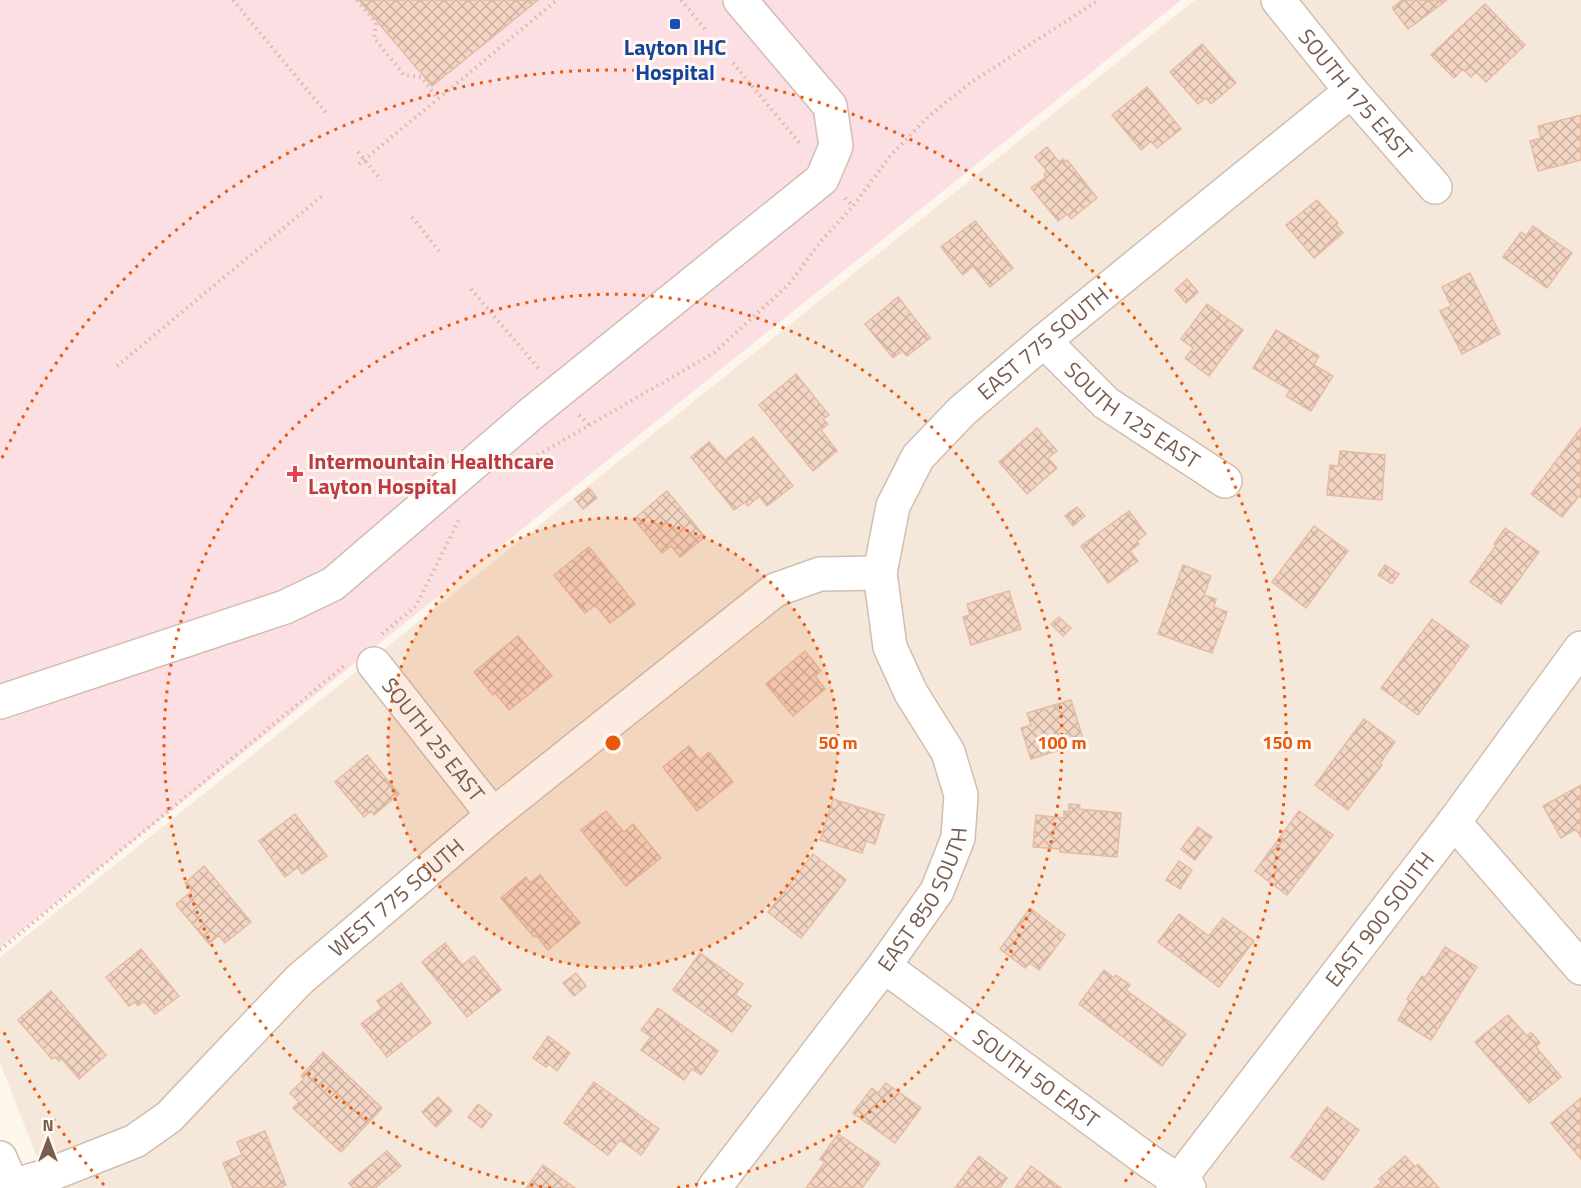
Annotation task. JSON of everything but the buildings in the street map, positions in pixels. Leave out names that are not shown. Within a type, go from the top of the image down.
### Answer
[{"type":"street","points":[[0,702],[285,607],[333,584],[532,412],[822,179],[836,146],[830,106],[740,0]]},
{"type":"street","name":"SOUTH 175 EAST","points":[[1278,0],[1351,91],[1435,187]]},
{"type":"street","name":"EAST 775 SOUTH","points":[[880,573],[893,506],[918,457],[962,411],[1044,341],[1351,91]]},
{"type":"street","name":"SOUTH 125 EAST","points":[[1044,341],[1106,403],[1225,481]]},
{"type":"street","name":"WEST 775 SOUTH","points":[[8,1177],[46,1176],[135,1141],[170,1117],[299,980],[493,814],[775,590],[820,574],[880,573]]},
{"type":"street","name":"EAST 850 SOUTH","points":[[715,1186],[884,966],[937,891],[958,838],[961,795],[948,752],[911,693],[890,647],[880,573]]},
{"type":"street","name":"EAST 900 SOUTH","points":[[1180,1186],[1454,822],[1581,648]]},
{"type":"street","name":"SOUTH 25 EAST","points":[[366,655],[493,814]]},
{"type":"street","points":[[1454,822],[1581,968]]},
{"type":"street","name":"SOUTH 50 EAST","points":[[884,966],[1180,1186]]},
{"type":"path","points":[[233,0],[327,114]]},
{"type":"path","points":[[357,0],[376,23],[374,38],[404,75],[421,77],[438,99]]},
{"type":"path","points":[[359,164],[557,0]]},
{"type":"path","points":[[681,0],[706,30]]},
{"type":"path","points":[[519,469],[536,456],[714,353],[789,284],[822,240],[853,206],[891,155],[929,116],[970,83],[1099,0]]},
{"type":"path","points":[[733,63],[805,150]]},
{"type":"path","points":[[358,152],[381,180]]},
{"type":"path","points":[[840,193],[853,206]]},
{"type":"path","points":[[117,366],[322,196]]},
{"type":"path","points":[[412,218],[439,251]]},
{"type":"path","points":[[471,289],[544,374]]},
{"type":"path","points":[[576,412],[589,426]]},
{"type":"path","points":[[0,950],[366,655],[416,606],[460,517]]},
{"type":"shaded area","name":"Intermountain Healthcare Layton Hospital","points":[[0,0],[1181,0],[0,948]]},
{"type":"shaded area","points":[[1195,0],[1581,0],[1581,1188],[49,1188],[0,1063],[0,957]]},
{"type":"place","name":"Layton IHC Hospital","points":[[675,24]]},
{"type":"place","name":"Intermountain Healthcare Layton Hospital","points":[[295,474]]}]
